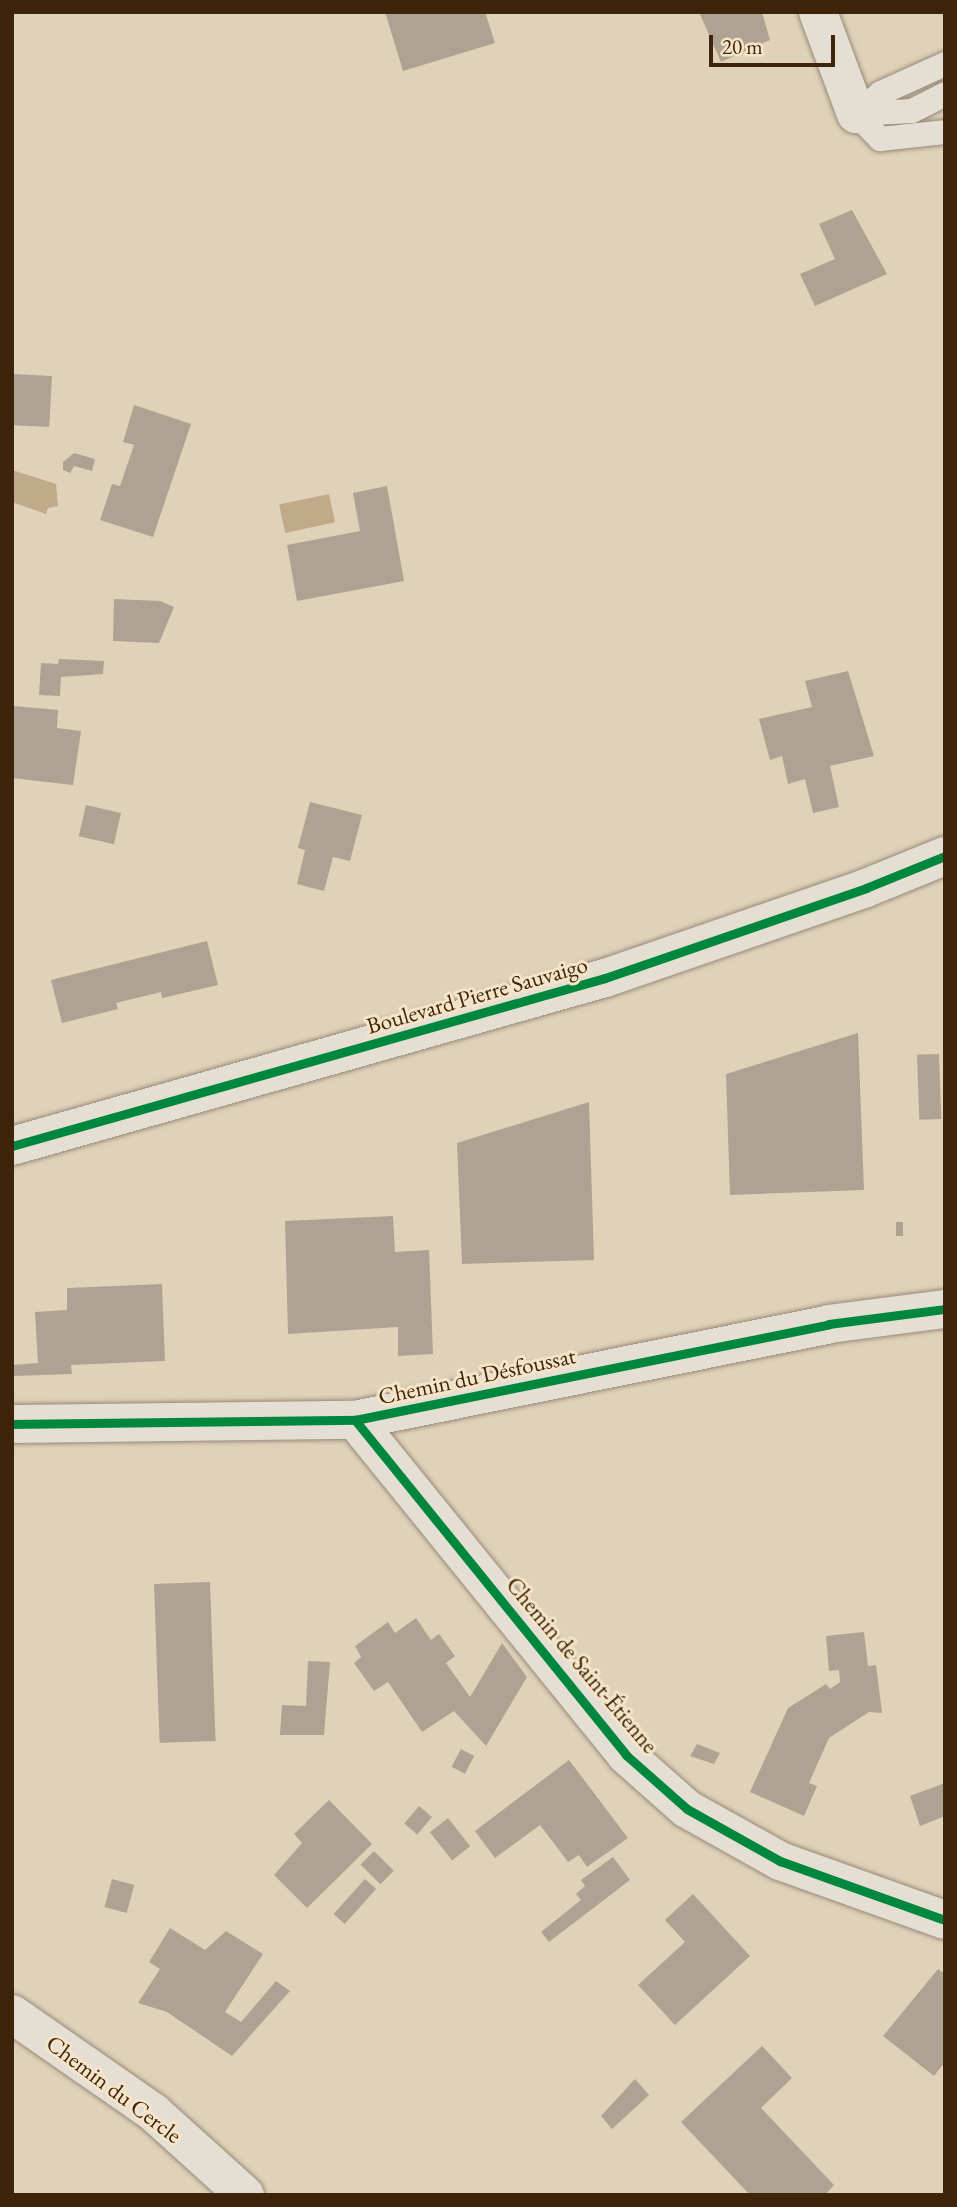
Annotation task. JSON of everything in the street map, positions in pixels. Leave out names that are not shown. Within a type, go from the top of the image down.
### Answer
[{"type":"street","points":[[818,12],[856,114]]},
{"type":"street","name":"Boulevard Pierre Sauvaigo","points":[[12,1146],[605,978],[866,888],[945,856]]},
{"type":"street","name":"Chemin du Désfoussat","points":[[12,1424],[355,1420],[829,1324],[945,1309]]},
{"type":"street","name":"Chemin de Saint-Étienne","points":[[355,1420],[626,1755],[687,1809],[780,1861],[945,1920]]},
{"type":"street","name":"Chemin du Cercle","points":[[12,2014],[153,2112],[245,2195]]},
{"type":"lane","points":[[856,114],[881,93],[945,64]]},
{"type":"lane","points":[[856,114],[912,111],[945,94]]},
{"type":"lane","points":[[856,114],[880,139],[945,132]]},
{"type":"shaded area","points":[[12,470],[56,484],[58,506],[48,508],[46,514],[12,502]]},
{"type":"shaded area","points":[[329,494],[335,522],[285,533],[279,505]]},
{"type":"building","points":[[385,12],[485,12],[495,43],[403,71]]},
{"type":"building","points":[[699,12],[762,12],[770,40],[721,62]]},
{"type":"building","points":[[852,210],[887,274],[815,306],[800,274],[835,259],[819,224]]},
{"type":"building","points":[[12,374],[52,376],[49,427],[12,425]]},
{"type":"building","points":[[134,405],[191,424],[153,537],[100,520],[112,484],[120,486],[134,445],[123,442]]},
{"type":"building","points":[[74,453],[95,459],[92,471],[74,466],[70,473],[63,470],[63,462]]},
{"type":"building","points":[[387,486],[404,581],[297,601],[287,545],[360,531],[353,493]]},
{"type":"building","points":[[114,599],[160,601],[174,607],[159,643],[113,641]]},
{"type":"building","points":[[59,659],[104,661],[103,674],[61,677],[60,696],[39,695],[41,663],[58,664]]},
{"type":"building","points":[[848,671],[874,756],[830,766],[839,807],[813,813],[805,779],[788,784],[782,756],[770,760],[759,719],[812,707],[805,681]]},
{"type":"building","points":[[14,706],[58,710],[57,728],[81,731],[73,785],[12,778]]},
{"type":"building","points":[[310,802],[362,815],[350,861],[333,857],[324,891],[297,884],[305,850],[298,848]]},
{"type":"building","points":[[86,805],[121,813],[114,844],[79,836]]},
{"type":"building","points":[[207,941],[218,985],[162,998],[161,992],[116,1003],[118,1009],[62,1023],[51,980]]},
{"type":"building","points":[[858,1033],[864,1190],[730,1195],[726,1074]]},
{"type":"building","points":[[939,1054],[941,1119],[919,1120],[917,1055]]},
{"type":"building","points":[[589,1102],[594,1260],[462,1264],[457,1143]]},
{"type":"building","points":[[393,1216],[395,1252],[429,1250],[433,1354],[398,1356],[398,1327],[288,1334],[285,1221]]},
{"type":"building","points":[[896,1222],[903,1222],[903,1236],[896,1236]]},
{"type":"building","points":[[162,1284],[165,1361],[71,1365],[72,1374],[14,1376],[14,1365],[38,1363],[35,1312],[67,1310],[67,1288]]},
{"type":"building","points":[[210,1582],[216,1741],[160,1743],[154,1584]]},
{"type":"building","points":[[416,1618],[431,1640],[439,1634],[455,1656],[446,1663],[470,1697],[502,1643],[527,1677],[486,1746],[454,1711],[422,1732],[388,1682],[374,1691],[354,1663],[361,1657],[355,1646],[388,1622],[395,1633]]},
{"type":"building","points":[[864,1632],[868,1666],[876,1665],[882,1713],[869,1712],[829,1738],[809,1783],[817,1786],[804,1816],[750,1792],[788,1708],[826,1684],[830,1689],[840,1682],[839,1670],[829,1671],[826,1636]]},
{"type":"building","points":[[308,1661],[330,1662],[324,1735],[280,1735],[282,1705],[306,1706]]},
{"type":"building","points":[[697,1744],[720,1753],[714,1764],[690,1756]]},
{"type":"building","points":[[461,1749],[474,1756],[465,1774],[452,1767]]},
{"type":"building","points":[[569,1760],[628,1838],[587,1867],[579,1855],[568,1862],[540,1825],[495,1858],[475,1831]]},
{"type":"building","points":[[945,1783],[945,1816],[920,1826],[910,1796]]},
{"type":"building","points":[[329,1800],[372,1844],[307,1908],[274,1875],[302,1843],[294,1834]]},
{"type":"building","points":[[419,1806],[432,1817],[417,1835],[404,1824]]},
{"type":"building","points":[[448,1818],[470,1846],[452,1861],[430,1832]]},
{"type":"building","points":[[374,1851],[394,1871],[380,1884],[361,1864]]},
{"type":"building","points":[[613,1857],[630,1880],[549,1942],[541,1932],[581,1900],[576,1894],[585,1886],[581,1880]]},
{"type":"building","points":[[112,1879],[134,1885],[127,1913],[104,1907]]},
{"type":"building","points":[[365,1879],[376,1889],[345,1924],[334,1914]]},
{"type":"building","points":[[693,1894],[750,1956],[675,2025],[638,1985],[685,1942],[665,1920]]},
{"type":"building","points":[[170,1928],[205,1950],[226,1931],[263,1954],[225,2012],[241,2022],[276,1981],[290,1991],[232,2056],[167,2012],[138,2003],[160,1969],[149,1962]]},
{"type":"building","points":[[938,1969],[945,1974],[945,2062],[934,2076],[883,2036]]},
{"type":"building","points":[[762,2046],[792,2078],[761,2108],[834,2185],[825,2195],[750,2195],[681,2122]]},
{"type":"building","points":[[635,2079],[649,2095],[612,2129],[601,2116]]},
{"type":"cycle path","points":[[12,1146],[605,978],[866,888],[945,856]]},
{"type":"cycle path","points":[[12,1424],[355,1420],[829,1324],[945,1309]]},
{"type":"cycle path","points":[[355,1420],[626,1755],[687,1809],[780,1861],[945,1920]]}]
